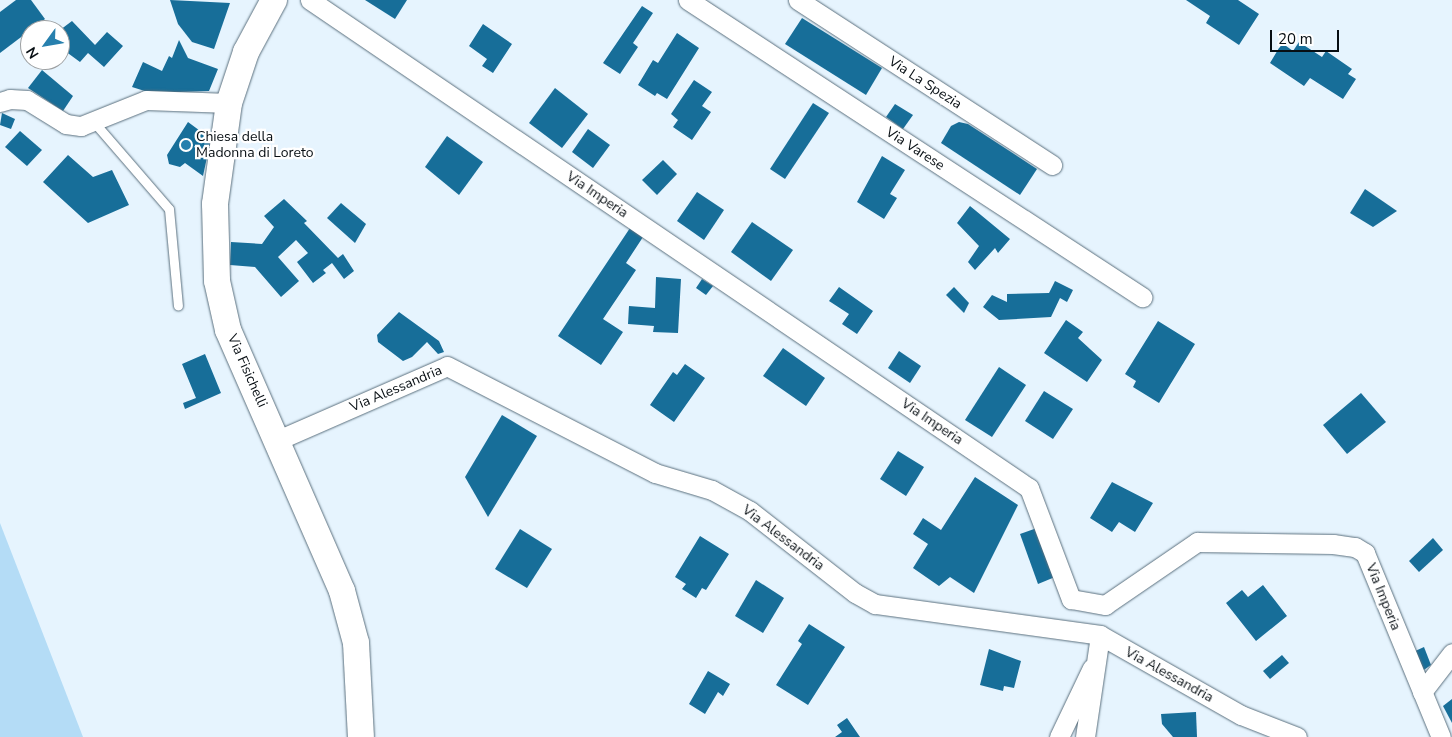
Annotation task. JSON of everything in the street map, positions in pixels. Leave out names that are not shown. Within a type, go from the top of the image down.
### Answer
[{"type":"main road","name":"Via Fisichelli","points":[[274,0],[246,52],[229,103],[215,204],[217,281],[228,330],[278,440],[342,591],[356,643],[362,737]]},
{"type":"street","name":"Via Imperia","points":[[310,0],[1028,488],[1071,599],[1106,605],[1198,542],[1333,544],[1355,547],[1365,553],[1441,737]]},
{"type":"street","name":"Via Varese","points":[[688,0],[1142,297]]},
{"type":"street","name":"Via La Spezia","points":[[798,0],[1052,166]]},
{"type":"street","points":[[0,102],[10,99],[27,100],[66,124],[80,126],[146,100],[229,103]]},
{"type":"street","name":"Via Alessandria","points":[[278,440],[447,366],[655,473],[712,490],[750,511],[855,593],[875,604],[1100,635],[1241,715],[1297,737]]},
{"type":"street","points":[[1085,737],[1092,704],[1094,663],[1100,635]]},
{"type":"street","points":[[1422,692],[1452,653]]},
{"type":"street","points":[[1059,737],[1094,663]]},
{"type":"lane","points":[[92,121],[169,209],[178,306]]},
{"type":"shaded area","points":[[0,523],[83,737],[0,737]]},
{"type":"building","points":[[16,0],[31,0],[45,19],[20,20],[20,38],[0,53],[0,12]]},
{"type":"building","points":[[170,0],[230,3],[214,49],[192,42],[178,24]]},
{"type":"building","points":[[365,0],[407,0],[395,19]]},
{"type":"building","points":[[1186,0],[1238,0],[1259,14],[1239,45],[1206,23],[1210,16]]},
{"type":"building","points":[[642,6],[653,13],[633,43],[638,47],[620,74],[603,63]]},
{"type":"building","points":[[802,18],[882,68],[866,95],[785,44]]},
{"type":"building","points":[[72,21],[95,45],[107,32],[123,46],[104,67],[88,53],[80,62],[70,55],[70,22]]},
{"type":"building","points":[[483,24],[512,44],[493,73],[482,66],[487,59],[469,46]]},
{"type":"building","points":[[677,33],[699,48],[667,99],[657,93],[655,96],[638,85],[653,60],[658,63]]},
{"type":"building","points":[[179,40],[188,58],[218,69],[209,91],[151,93],[132,87],[143,62],[162,71],[169,56],[172,58]]},
{"type":"building","points":[[1299,42],[1322,57],[1326,51],[1352,69],[1348,74],[1356,79],[1343,99],[1310,78],[1304,86],[1270,63],[1282,43],[1293,51]]},
{"type":"building","points":[[42,70],[73,96],[63,111],[28,88]]},
{"type":"building","points":[[694,80],[712,92],[702,106],[711,112],[692,140],[673,127],[678,120],[671,114]]},
{"type":"building","points":[[555,88],[588,114],[562,148],[529,123]]},
{"type":"building","points":[[813,103],[829,113],[785,179],[770,169]]},
{"type":"building","points":[[895,104],[913,115],[903,129],[886,117]]},
{"type":"building","points":[[2,113],[15,119],[11,129],[0,125]]},
{"type":"building","name":"Chiesa della Madonna di Loreto","points":[[188,122],[211,139],[203,176],[185,163],[180,167],[169,164],[167,155]]},
{"type":"building","points":[[959,122],[968,124],[1037,169],[1020,195],[941,143],[951,126]]},
{"type":"building","points":[[588,129],[610,145],[593,168],[572,152]]},
{"type":"building","points":[[20,131],[42,150],[27,166],[5,147]]},
{"type":"building","points":[[447,136],[483,162],[459,195],[425,167]]},
{"type":"building","points":[[68,155],[93,177],[112,170],[129,205],[88,223],[43,182]]},
{"type":"building","points":[[882,156],[905,170],[890,194],[897,198],[884,219],[857,202]]},
{"type":"building","points":[[663,160],[677,174],[657,195],[642,180]]},
{"type":"building","points":[[1365,189],[1397,211],[1373,227],[1350,213]]},
{"type":"building","points":[[697,192],[724,210],[704,240],[677,221]]},
{"type":"building","points":[[284,199],[307,221],[304,223],[338,258],[343,254],[354,271],[344,279],[332,263],[323,270],[326,273],[313,283],[297,262],[308,253],[296,240],[278,257],[299,281],[281,297],[255,267],[230,265],[231,242],[262,244],[274,227],[264,216]]},
{"type":"building","points":[[341,203],[366,224],[355,243],[327,218]]},
{"type":"building","points":[[970,206],[1010,239],[998,253],[995,248],[975,270],[968,262],[979,246],[957,223]]},
{"type":"building","points":[[752,222],[793,250],[771,281],[731,252]]},
{"type":"building","points":[[630,228],[643,237],[626,263],[636,270],[603,319],[623,332],[601,365],[558,336]]},
{"type":"building","points":[[656,277],[681,279],[678,333],[653,332],[654,326],[628,324],[629,306],[655,308]]},
{"type":"building","points":[[702,279],[713,286],[706,295],[696,288]]},
{"type":"building","points":[[1055,281],[1073,290],[1067,302],[1060,298],[1051,317],[999,320],[983,307],[992,295],[1007,302],[1007,294],[1049,293]]},
{"type":"building","points":[[839,287],[873,311],[857,334],[842,324],[849,314],[829,301]]},
{"type":"building","points":[[954,287],[969,303],[964,313],[946,295]]},
{"type":"building","points":[[399,312],[439,341],[444,352],[438,354],[427,342],[412,357],[403,361],[378,342],[377,335]]},
{"type":"building","points":[[1066,320],[1083,332],[1078,338],[1102,360],[1087,382],[1044,353]]},
{"type":"building","points":[[1158,321],[1195,344],[1159,403],[1133,387],[1136,381],[1125,374]]},
{"type":"building","points":[[783,348],[825,378],[806,406],[763,376]]},
{"type":"building","points":[[899,351],[921,366],[910,383],[888,368]]},
{"type":"building","points":[[205,354],[221,393],[185,409],[183,403],[196,398],[182,364]]},
{"type":"building","points":[[685,364],[705,378],[674,422],[650,405],[673,372],[677,375]]},
{"type":"building","points":[[999,367],[1026,385],[992,437],[965,420]]},
{"type":"building","points":[[1044,391],[1073,409],[1053,439],[1025,421]]},
{"type":"building","points":[[1361,393],[1386,422],[1347,454],[1323,425]]},
{"type":"building","points":[[502,415],[537,436],[488,517],[465,477]]},
{"type":"building","points":[[898,451],[924,467],[906,496],[880,479]]},
{"type":"building","points":[[975,477],[1018,505],[974,593],[950,577],[939,586],[913,568],[928,544],[913,534],[923,518],[941,530]]},
{"type":"building","points":[[1112,482],[1153,503],[1135,532],[1119,522],[1112,532],[1090,518]]},
{"type":"building","points":[[1037,528],[1055,577],[1038,584],[1020,534]]},
{"type":"building","points":[[520,529],[552,549],[527,588],[495,569]]},
{"type":"building","points":[[700,536],[729,554],[706,590],[702,588],[696,598],[682,589],[686,584],[675,577]]},
{"type":"building","points":[[1433,538],[1443,550],[1419,572],[1409,561]]},
{"type":"building","points":[[756,580],[784,598],[763,633],[735,616]]},
{"type":"building","points":[[1263,585],[1287,616],[1256,641],[1226,603],[1242,590],[1248,597]]},
{"type":"building","points":[[809,624],[845,647],[808,705],[776,685],[802,644],[798,641]]},
{"type":"building","points":[[1424,647],[1431,665],[1421,672],[1413,652]]},
{"type":"building","points":[[989,649],[1021,661],[1014,688],[1004,686],[1003,691],[980,685]]},
{"type":"building","points":[[1282,655],[1289,663],[1270,679],[1263,671]]},
{"type":"building","points":[[708,671],[730,684],[723,696],[718,692],[705,714],[689,704]]},
{"type":"building","points":[[1452,699],[1452,723],[1443,706]]},
{"type":"building","points":[[1196,712],[1197,737],[1173,737],[1162,724],[1161,714]]},
{"type":"building","points":[[847,718],[860,737],[835,737],[842,732],[837,725]]},
{"type":"place","name":"Chiesa della Madonna di Loreto","points":[[186,145]]}]
